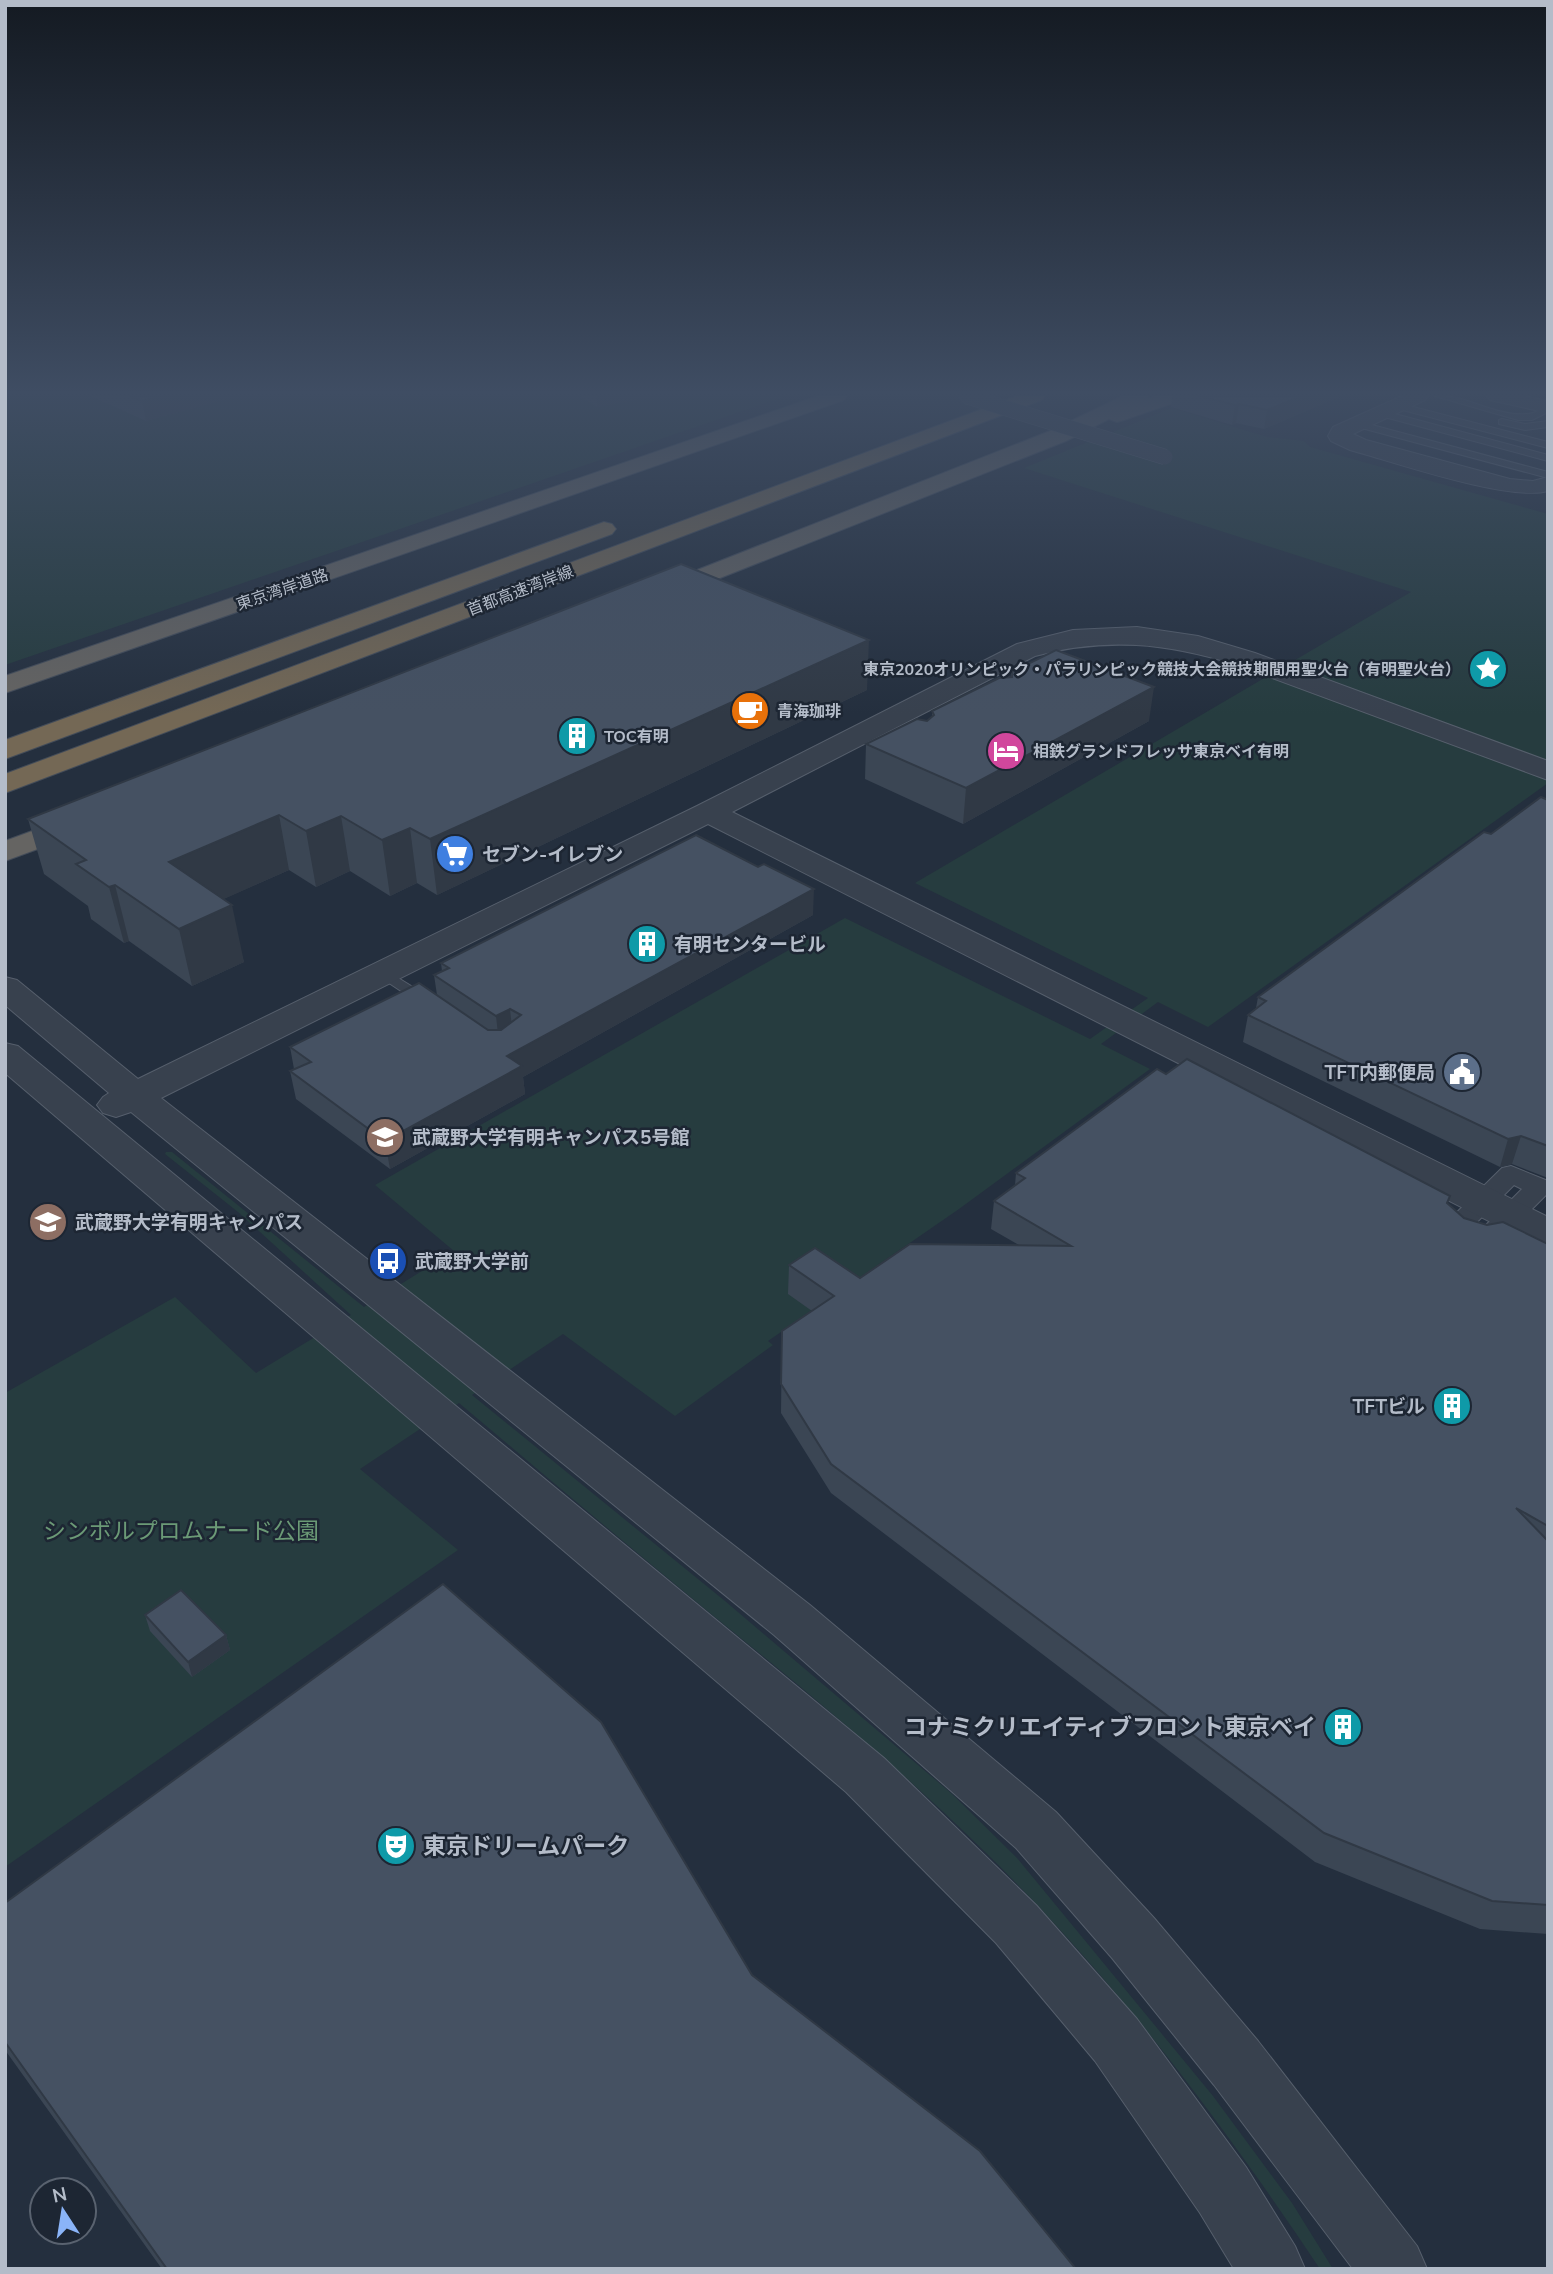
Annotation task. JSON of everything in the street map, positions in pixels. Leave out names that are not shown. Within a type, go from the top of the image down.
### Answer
[{"type":"highway","name":"東京湾岸道路","points":[[5,685],[530,502]]},
{"type":"highway","points":[[5,807],[430,633],[769,502]]},
{"type":"highway","points":[[635,603],[891,502]]},
{"type":"highway","name":"首都高速湾岸線","points":[[5,750],[372,606],[627,521]]},
{"type":"highway","points":[[5,728],[372,606]]},
{"type":"highway","points":[[5,784],[430,633]]},
{"type":"highway","points":[[5,852],[108,811]]},
{"type":"street","points":[[86,1121],[383,972],[880,729],[958,689],[1015,655],[1056,641],[1114,635],[1171,639],[1237,655],[1548,771]]},
{"type":"street","points":[[708,812],[1548,1234]]},
{"type":"street","points":[[5,988],[792,1620],[1036,1830],[1133,1938],[1236,2063],[1394,2269]]},
{"type":"street","points":[[5,1054],[865,1776],[1016,1924],[1116,2040],[1223,2190],[1272,2269]]},
{"type":"lane","points":[[383,972],[435,1008]]},
{"type":"green space","points":[[5,502],[478,502],[5,665]]},
{"type":"green space","name":"シンボルプロムナード公園","points":[[1130,502],[1506,502],[1548,514],[1548,783],[1208,1027],[1158,1002],[1101,1044],[1150,1069],[959,1209],[768,1341],[773,1345],[675,1416],[563,1334],[472,1395],[725,1601],[951,1793],[1017,1858],[1213,2096],[1292,2203],[1333,2269],[1320,2269],[1243,2157],[1118,1996],[1028,1895],[980,1847],[845,1725],[459,1403],[360,1469],[458,1550],[5,1867],[5,1393],[175,1297],[256,1373],[351,1315],[238,1212],[165,1154],[166,1152],[172,1152],[364,1307],[454,1251],[375,1185],[845,918],[1090,1039],[1148,998],[915,883],[1411,592]]},
{"type":"building","points":[[681,564],[869,640],[430,839],[410,828],[382,840],[341,816],[306,831],[279,815],[169,862],[232,905],[179,929],[115,885],[109,887],[76,864],[86,860],[28,819]]},
{"type":"building","points":[[1056,650],[1154,687],[966,788],[866,744],[917,719],[927,721],[934,715],[932,711],[999,678],[1012,677],[1012,672]]},
{"type":"building","points":[[1541,797],[1548,800],[1548,1146],[1521,1136],[1508,1139],[1248,1015],[1266,1001],[1258,997],[1484,832],[1491,834]]},
{"type":"building","points":[[696,835],[758,867],[764,864],[814,889],[507,1056],[522,1066],[385,1141],[290,1071],[311,1062],[290,1047],[419,983],[488,1030],[501,1030],[521,1015],[510,1009],[496,1016],[434,975],[449,968],[441,963]]},
{"type":"building","points":[[1187,1059],[1450,1196],[1447,1203],[1464,1218],[1487,1225],[1503,1222],[1548,1244],[1548,1526],[1516,1508],[1548,1541],[1548,1905],[1492,1901],[1324,1833],[831,1464],[781,1384],[782,1331],[834,1296],[789,1265],[815,1248],[860,1278],[910,1244],[1071,1246],[994,1201],[1025,1178],[1016,1173],[1157,1069],[1166,1074]]},
{"type":"building","name":"東京ドリームパーク","points":[[443,1584],[601,1722],[752,1975],[980,2151],[1076,2269],[167,2269],[5,2042],[5,1903]]},
{"type":"building","points":[[181,1590],[226,1635],[188,1662],[145,1615]]},
{"type":"place","name":"東京2020オリンピック・パラリンピック競技大会競技期間用聖火台（有明聖火台）","points":[[1488,669]]},
{"type":"place","name":"青海珈琲","points":[[750,711]]},
{"type":"place","name":"TOC有明","points":[[577,736]]},
{"type":"place","name":"相鉄グランドフレッサ東京ベイ有明","points":[[1006,751]]},
{"type":"place","name":"セブン-イレブン","points":[[455,854]]},
{"type":"place","name":"有明センタービル","points":[[647,944]]},
{"type":"place","name":"TFT内郵便局","points":[[1462,1072]]},
{"type":"place","name":"武蔵野大学有明キャンパス5号館","points":[[385,1137]]},
{"type":"place","name":"武蔵野大学有明キャンパス","points":[[48,1222]]},
{"type":"place","name":"武蔵野大学前","points":[[388,1261]]},
{"type":"place","name":"TFTビル","points":[[1452,1406]]},
{"type":"place","name":"コナミクリエイティブフロント東京ベイ","points":[[1343,1727]]},
{"type":"place","name":"東京ドリームパーク","points":[[396,1846]]}]
